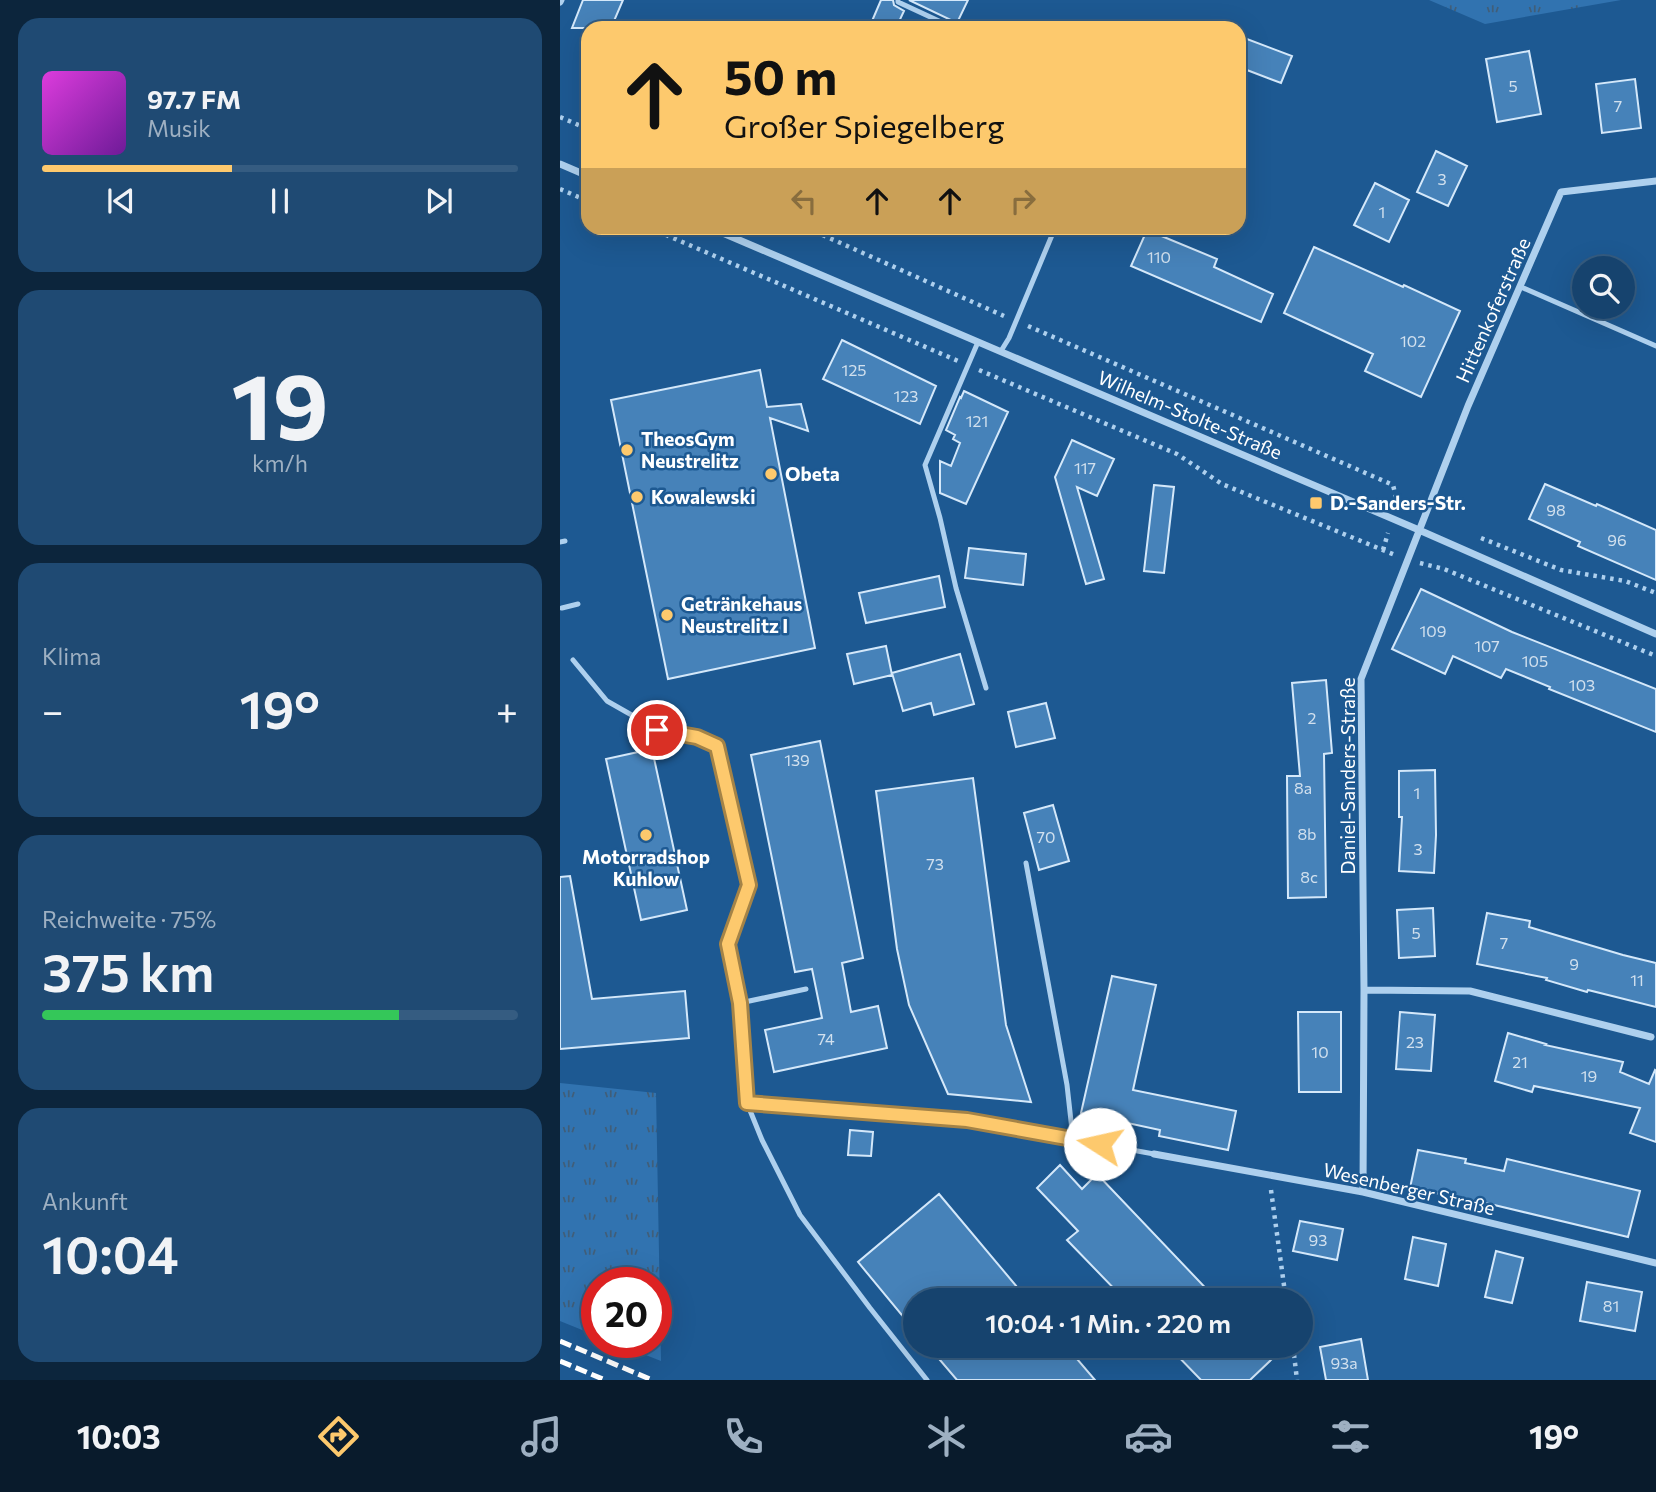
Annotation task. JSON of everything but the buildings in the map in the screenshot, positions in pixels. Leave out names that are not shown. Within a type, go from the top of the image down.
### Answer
[{"type":"street","points":[[560,164],[581,173]]},
{"type":"street","name":"Hittenkoferstraße","points":[[1419,530],[1468,407],[1561,192],[1656,181]]},
{"type":"street","name":"Wilhelm-Stolte-Straße","points":[[727,235],[1656,634]]},
{"type":"street","name":"Daniel-Sanders-Straße","points":[[1363,1192],[1361,678],[1419,530]]},
{"type":"street","points":[[1364,990],[1470,991],[1651,1037]]},
{"type":"street","points":[[747,1103],[937,1119]]},
{"type":"street","name":"Wesenberger Straße","points":[[1154,1154],[1363,1192],[1656,1263]]},
{"type":"lane","points":[[898,0],[939,21]]},
{"type":"lane","points":[[1001,351],[1052,235]]},
{"type":"lane","points":[[1521,287],[1656,346]]},
{"type":"lane","points":[[978,342],[926,465],[956,588],[986,688]]},
{"type":"lane","points":[[562,608],[578,604]]},
{"type":"lane","points":[[573,660],[607,701],[657,730],[697,737],[717,746],[749,885],[728,944],[740,1003],[747,1103],[762,1140],[800,1215],[927,1380]]},
{"type":"lane","points":[[1026,863],[1067,1085],[1073,1139]]},
{"type":"lane","points":[[740,1003],[806,989]]},
{"type":"lane","points":[[937,1119],[967,1120],[1154,1154]]},
{"type":"path","points":[[560,117],[581,126]]},
{"type":"path","points":[[560,189],[581,198]]},
{"type":"path","points":[[666,235],[1178,454],[1222,484],[1377,548],[1444,569],[1656,656]]},
{"type":"path","points":[[823,235],[1393,485],[1398,504],[1425,515]]},
{"type":"path","points":[[1476,536],[1561,570],[1625,581],[1656,593]]},
{"type":"path","points":[[1269,1175],[1284,1288]]},
{"type":"path","points":[[1294,1358],[1297,1380]]},
{"type":"green space","points":[[1429,0],[1621,0],[1485,24]]},
{"type":"green space","points":[[560,1083],[656,1093],[659,1267],[581,1267],[581,1330],[560,1321]]},
{"type":"railway","points":[[560,1341],[652,1380]]},
{"type":"railway","points":[[560,1361],[605,1380]]},
{"type":"place","name":"TheosGym Neustrelitz","points":[[627,450]]},
{"type":"place","name":"Obeta","points":[[771,474]]},
{"type":"place","name":"Kowalewski","points":[[637,497]]},
{"type":"place","name":"D.-Sanders-Str.","points":[[1316,503]]},
{"type":"place","name":"Getränkehaus Neustrelitz I","points":[[667,615]]},
{"type":"place","name":"Motorradshop Kuhlow","points":[[646,835]]},
{"type":"route","points":[[657,730],[697,737],[717,746],[749,885],[728,944],[740,1003],[747,1103],[967,1120],[1100,1144]]}]
